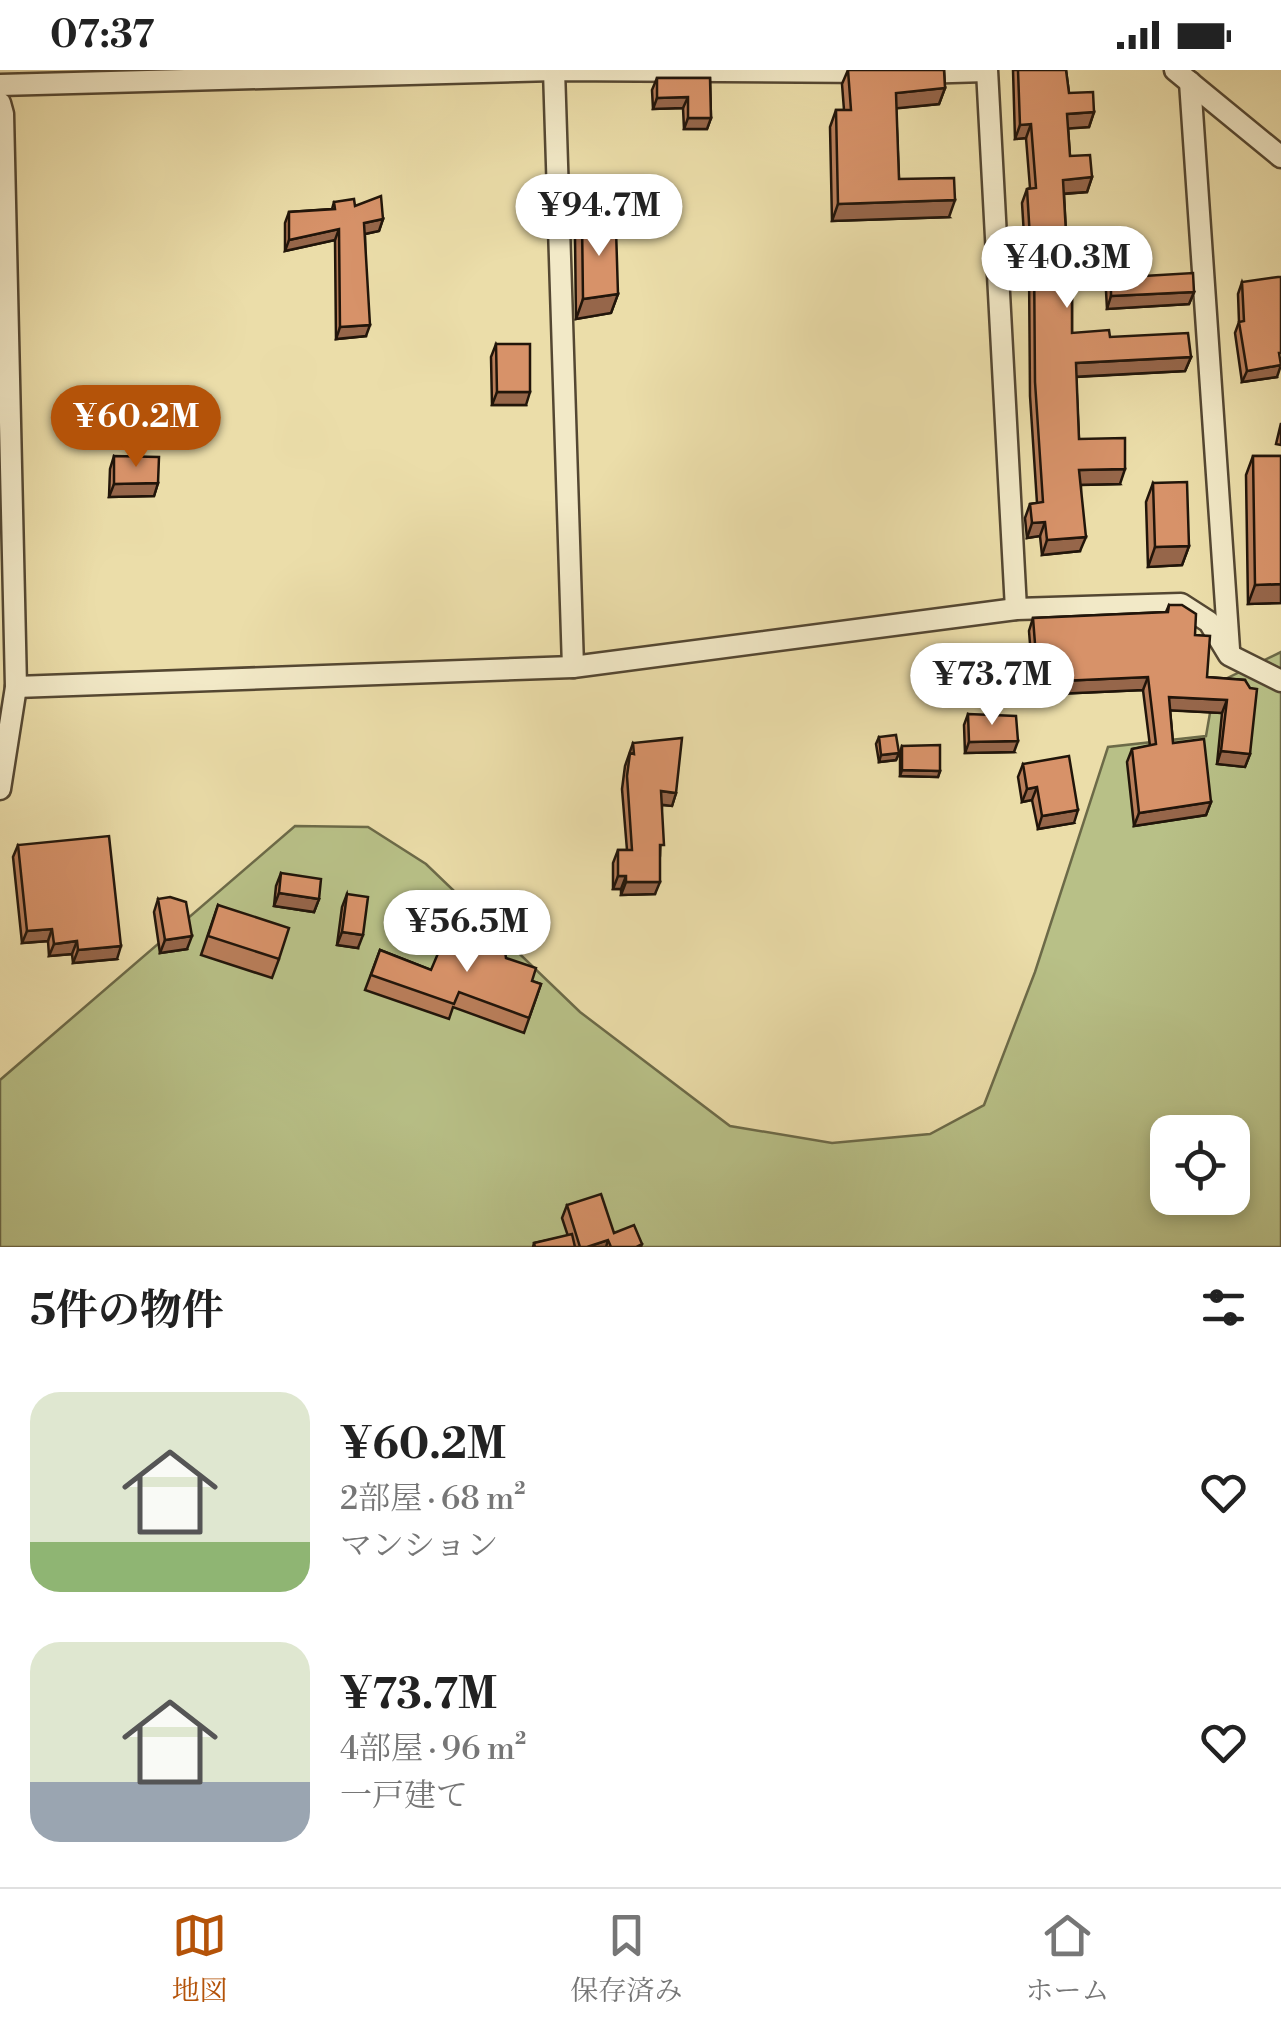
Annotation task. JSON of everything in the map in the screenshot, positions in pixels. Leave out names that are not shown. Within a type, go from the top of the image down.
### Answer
[{"type":"street","points":[[554,70],[573,668]]},
{"type":"street","points":[[0,85],[554,70],[986,70],[1016,609]]},
{"type":"street","points":[[1182,76],[1229,655]]},
{"type":"street","points":[[1182,76],[1281,157]]},
{"type":"street","points":[[0,103],[16,687],[0,789]]},
{"type":"street","points":[[16,687],[573,668],[1016,609],[1181,604],[1209,622],[1229,655],[1281,681]]},
{"type":"green space","points":[[1281,652],[1281,1247],[0,1247],[0,1080],[295,826],[368,827],[426,864],[580,1012],[730,1126],[832,1143],[930,1134],[984,1105],[1035,972],[1108,747],[1206,736],[1215,684]]},
{"type":"building","points":[[848,70],[944,70],[945,88],[896,93],[899,179],[954,178],[955,200],[838,204],[836,110],[851,110]]},
{"type":"building","points":[[1018,70],[1066,70],[1069,93],[1093,92],[1094,112],[1067,114],[1070,156],[1090,155],[1092,177],[1063,180],[1066,233],[1086,231],[1087,250],[1072,251],[1072,333],[1109,330],[1110,337],[1188,333],[1191,357],[1076,363],[1079,439],[1125,438],[1125,469],[1079,470],[1086,537],[1047,540],[1045,522],[1032,523],[1030,504],[1043,502],[1035,382],[1034,253],[1031,254],[1027,189],[1036,188],[1031,124],[1020,125]]},
{"type":"building","points":[[657,78],[710,78],[711,118],[688,118],[688,97],[657,98]]},
{"type":"building","points":[[381,196],[383,219],[364,223],[370,325],[340,327],[339,229],[289,240],[289,212],[335,209],[334,202],[354,199],[355,206]]},
{"type":"building","points":[[602,214],[604,229],[616,229],[618,294],[583,299],[582,219]]},
{"type":"building","points":[[1193,273],[1194,292],[1111,296],[1111,278]]},
{"type":"building","points":[[1281,277],[1281,365],[1247,371],[1239,322],[1244,321],[1242,282]]},
{"type":"building","points":[[496,344],[530,344],[530,392],[497,392]]},
{"type":"building","points":[[114,456],[159,457],[158,483],[114,484]]},
{"type":"building","points":[[1253,456],[1281,456],[1281,584],[1255,585]]},
{"type":"building","points":[[1187,482],[1189,546],[1155,547],[1153,483]]},
{"type":"building","points":[[1169,605],[1182,605],[1196,614],[1195,635],[1210,636],[1207,677],[1245,680],[1250,688],[1257,689],[1250,754],[1221,751],[1227,700],[1169,697],[1173,743],[1204,739],[1211,802],[1139,813],[1132,749],[1156,744],[1148,677],[1038,682],[1033,618],[1168,612]]},
{"type":"building","points":[[968,714],[1016,716],[1018,741],[969,742]]},
{"type":"building","points":[[896,735],[899,753],[881,755],[879,737]]},
{"type":"building","points":[[682,738],[676,793],[661,791],[664,845],[660,845],[660,882],[626,882],[626,876],[618,876],[618,850],[632,850],[627,776],[633,743]]},
{"type":"building","points":[[940,745],[940,771],[902,770],[902,746]]},
{"type":"building","points":[[1069,756],[1078,810],[1042,816],[1037,787],[1027,789],[1023,764]]},
{"type":"building","points":[[109,836],[121,946],[78,950],[77,941],[54,944],[52,929],[27,931],[18,845]]},
{"type":"building","points":[[281,873],[321,879],[319,899],[279,893]]},
{"type":"building","points":[[347,894],[368,897],[363,935],[342,932]]},
{"type":"building","points":[[170,897],[186,902],[192,936],[165,940],[158,899]]},
{"type":"building","points":[[218,905],[289,928],[279,959],[208,936]]},
{"type":"building","points":[[503,936],[506,958],[536,968],[532,981],[541,984],[529,1018],[459,992],[454,1004],[371,975],[380,950],[431,970],[442,944]]},
{"type":"building","points":[[601,1194],[614,1233],[634,1225],[642,1244],[611,1247],[608,1240],[580,1247],[567,1205]]},
{"type":"building","points":[[572,1234],[575,1247],[535,1247],[534,1243]]}]
